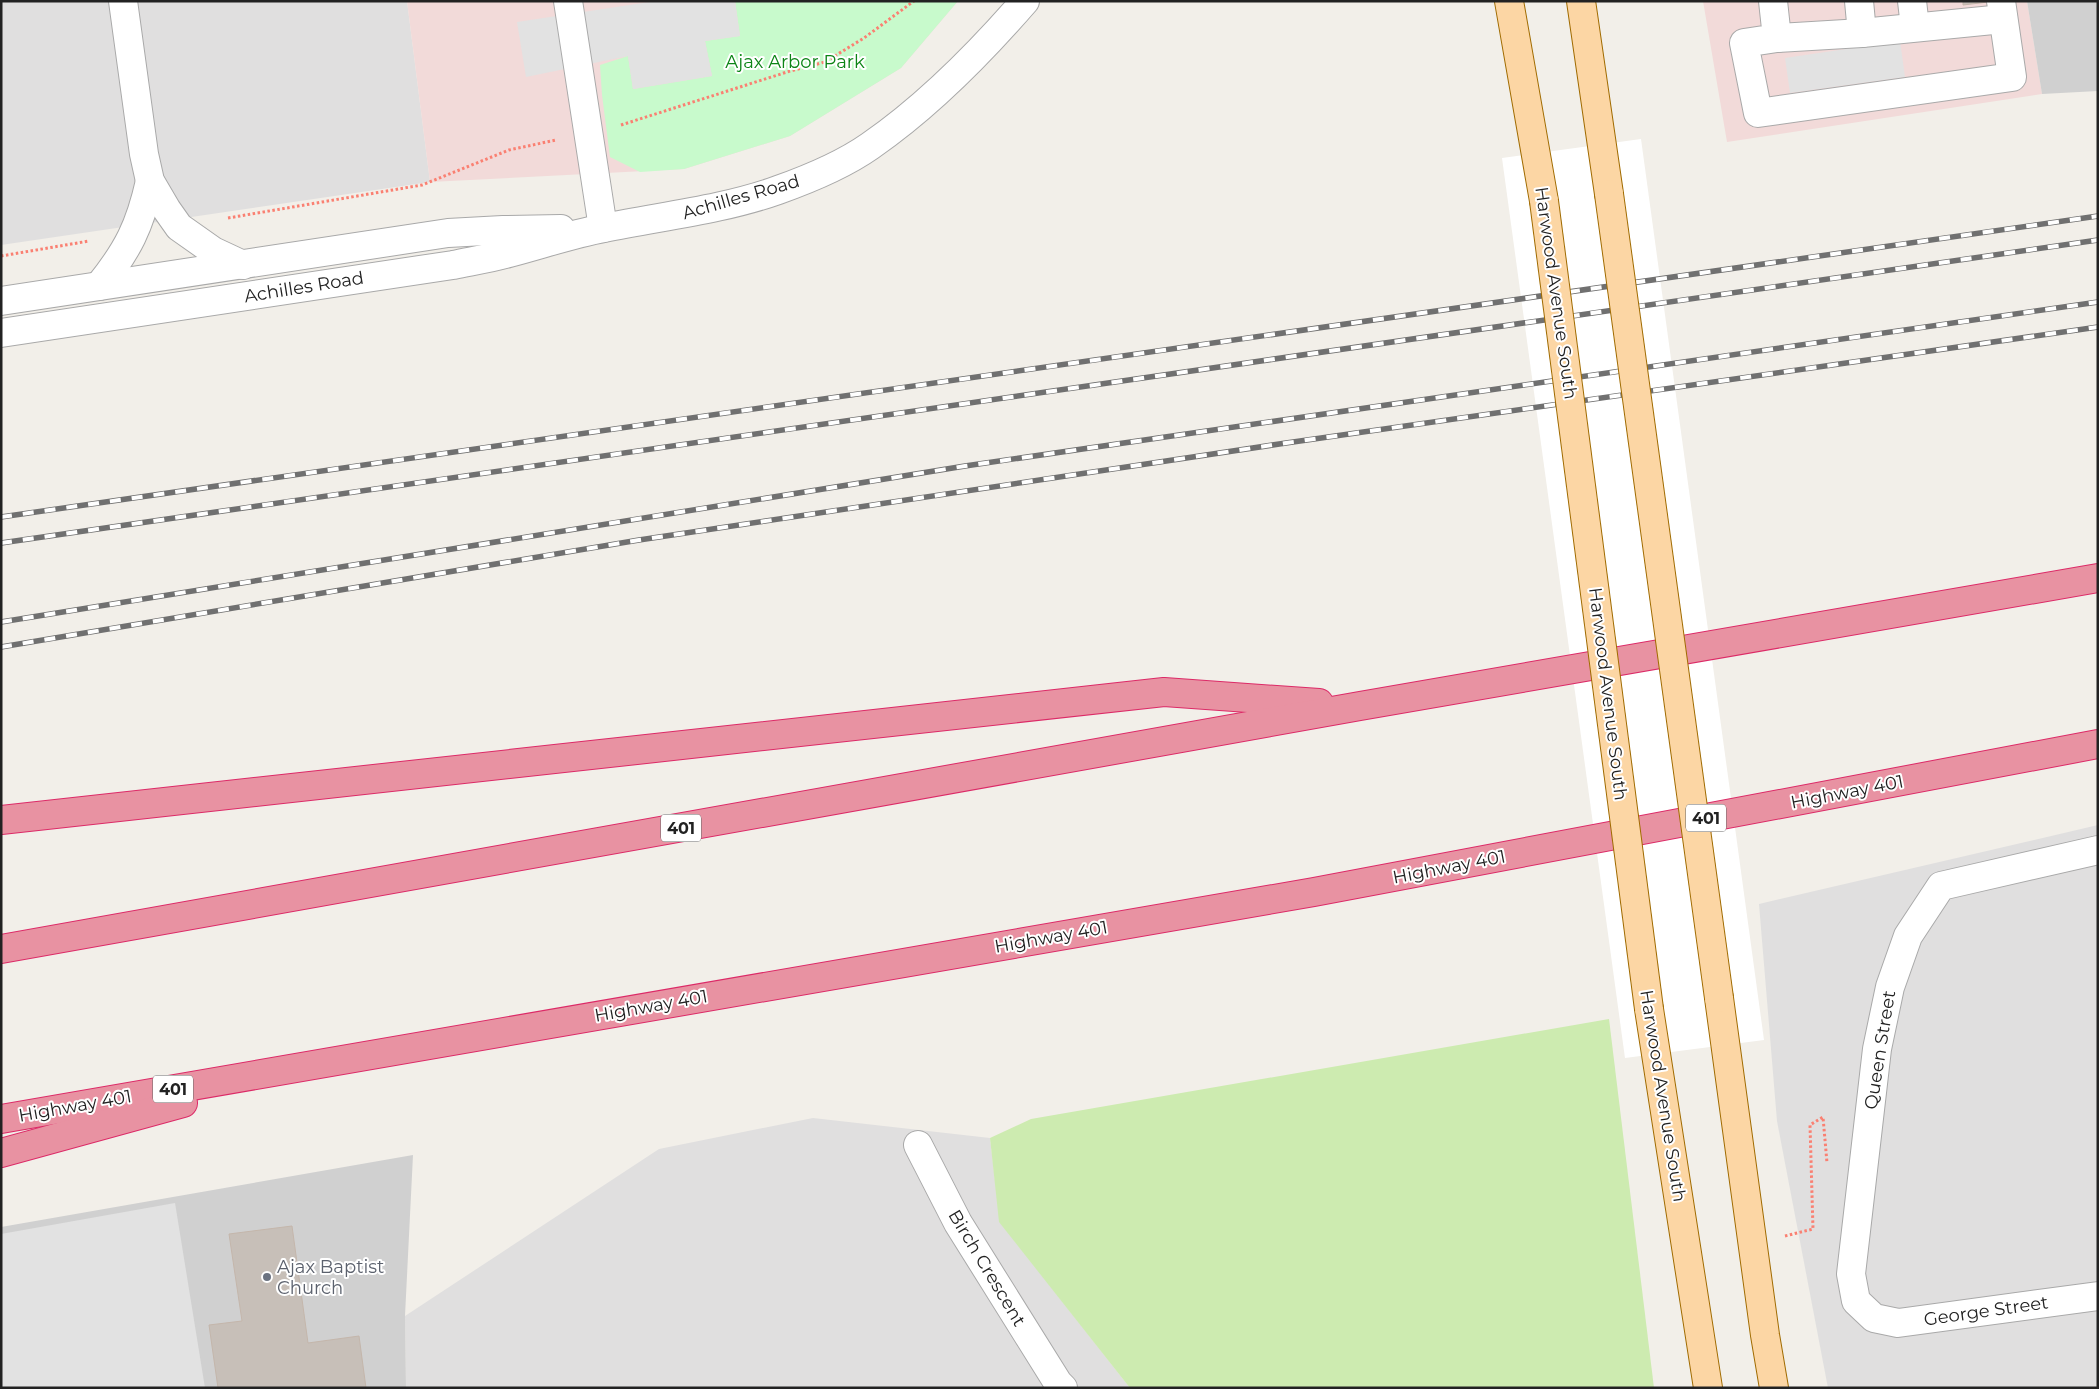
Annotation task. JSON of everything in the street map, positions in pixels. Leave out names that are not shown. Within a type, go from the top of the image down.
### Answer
[{"type":"highway","name":"401","points":[[1,949],[1360,706],[2098,578]]},
{"type":"highway","points":[[1,820],[1164,692],[1360,706]]},
{"type":"highway","name":"Highway 401","points":[[1,1119],[1314,892],[2098,744]]},
{"type":"highway","points":[[1,1153],[345,1059]]},
{"type":"main road","name":"Harwood Avenue South","points":[[1509,1],[1544,201],[1649,1009],[1708,1388]]},
{"type":"main road","points":[[1581,1],[1765,1335],[1774,1388]]},
{"type":"street","points":[[123,1],[144,154],[150,181],[166,210],[180,227],[213,251],[243,265]]},
{"type":"street","points":[[568,1],[603,228]]},
{"type":"street","name":"Achilles Road","points":[[1,333],[453,265],[506,254],[603,228],[726,205],[777,190],[827,170],[869,147],[917,110],[956,75],[1025,1]]},
{"type":"street","points":[[1773,1],[1777,38]]},
{"type":"street","points":[[1858,1],[1862,33]]},
{"type":"street","points":[[2002,10],[2012,77],[1758,113],[1744,43],[1777,38],[1862,33],[1913,14],[2002,10]]},
{"type":"street","points":[[99,286],[120,260],[134,234],[144,207],[150,181]]},
{"type":"street","name":"Achilles Road","points":[[1,301],[448,233],[603,228]]},
{"type":"street","name":"Queen Street","points":[[1874,1318],[1856,1301],[1851,1274],[1877,1049],[1890,987],[1908,936],[1941,886],[2098,850]]},
{"type":"street","name":"Birch Crescent","points":[[918,1145],[958,1223],[1058,1383],[1063,1388]]},
{"type":"street","name":"George Street","points":[[1874,1318],[1898,1323],[2098,1296]]},
{"type":"path","points":[[180,227],[422,185],[509,150],[588,134],[787,72],[826,62],[864,38],[914,1]]},
{"type":"path","points":[[1,256],[134,234]]},
{"type":"path","points":[[1785,1236],[1813,1229],[1810,1124],[1823,1117],[1828,1172]]},
{"type":"shaded area","points":[[1,1],[407,1],[430,182],[1,245]]},
{"type":"shaded area","points":[[407,1],[958,1],[901,68],[790,136],[684,169],[430,182]]},
{"type":"shaded area","points":[[656,1],[735,1],[740,36],[705,41],[712,76],[633,89],[628,56],[526,77],[517,22]]},
{"type":"shaded area","points":[[1703,1],[2027,1],[2042,94],[1727,142]]},
{"type":"shaded area","points":[[2027,1],[2098,1],[2098,91],[2042,94]]},
{"type":"shaded area","points":[[1900,41],[1905,77],[1790,93],[1785,58]]},
{"type":"shaded area","points":[[2098,825],[2098,1388],[1828,1388],[1777,1121],[1759,904]]},
{"type":"shaded area","points":[[813,1118],[990,1138],[1000,1222],[1130,1388],[406,1388],[405,1316],[659,1149]]},
{"type":"shaded area","points":[[413,1155],[405,1316],[406,1388],[1,1388],[1,1227]]},
{"type":"shaded area","points":[[175,1203],[205,1388],[1,1388],[1,1234]]},
{"type":"green space","name":"Ajax Arbor Park","points":[[735,1],[958,1],[901,68],[790,136],[684,169],[640,172],[610,157],[600,65],[628,56],[633,89],[712,76],[705,41],[740,36]]},
{"type":"green space","points":[[1609,1019],[1654,1388],[1130,1388],[999,1222],[990,1138],[1031,1119]]},
{"type":"pier","points":[[1641,139],[1764,1040],[1625,1058],[1502,158]]},
{"type":"building","points":[[1963,1],[1988,1],[1988,2],[1963,5]]},
{"type":"building","name":"Ajax Baptist Church","points":[[292,1226],[308,1343],[359,1336],[366,1388],[218,1388],[209,1325],[242,1321],[229,1234]]},
{"type":"railway","points":[[1,517],[2098,216]]},
{"type":"railway","points":[[1,543],[2098,240]]},
{"type":"railway","points":[[1,622],[965,466],[2098,302]]},
{"type":"railway","points":[[1,647],[639,540],[1286,443],[2098,327]]},
{"type":"place","name":"Ajax Baptist Church","points":[[267,1277]]}]
